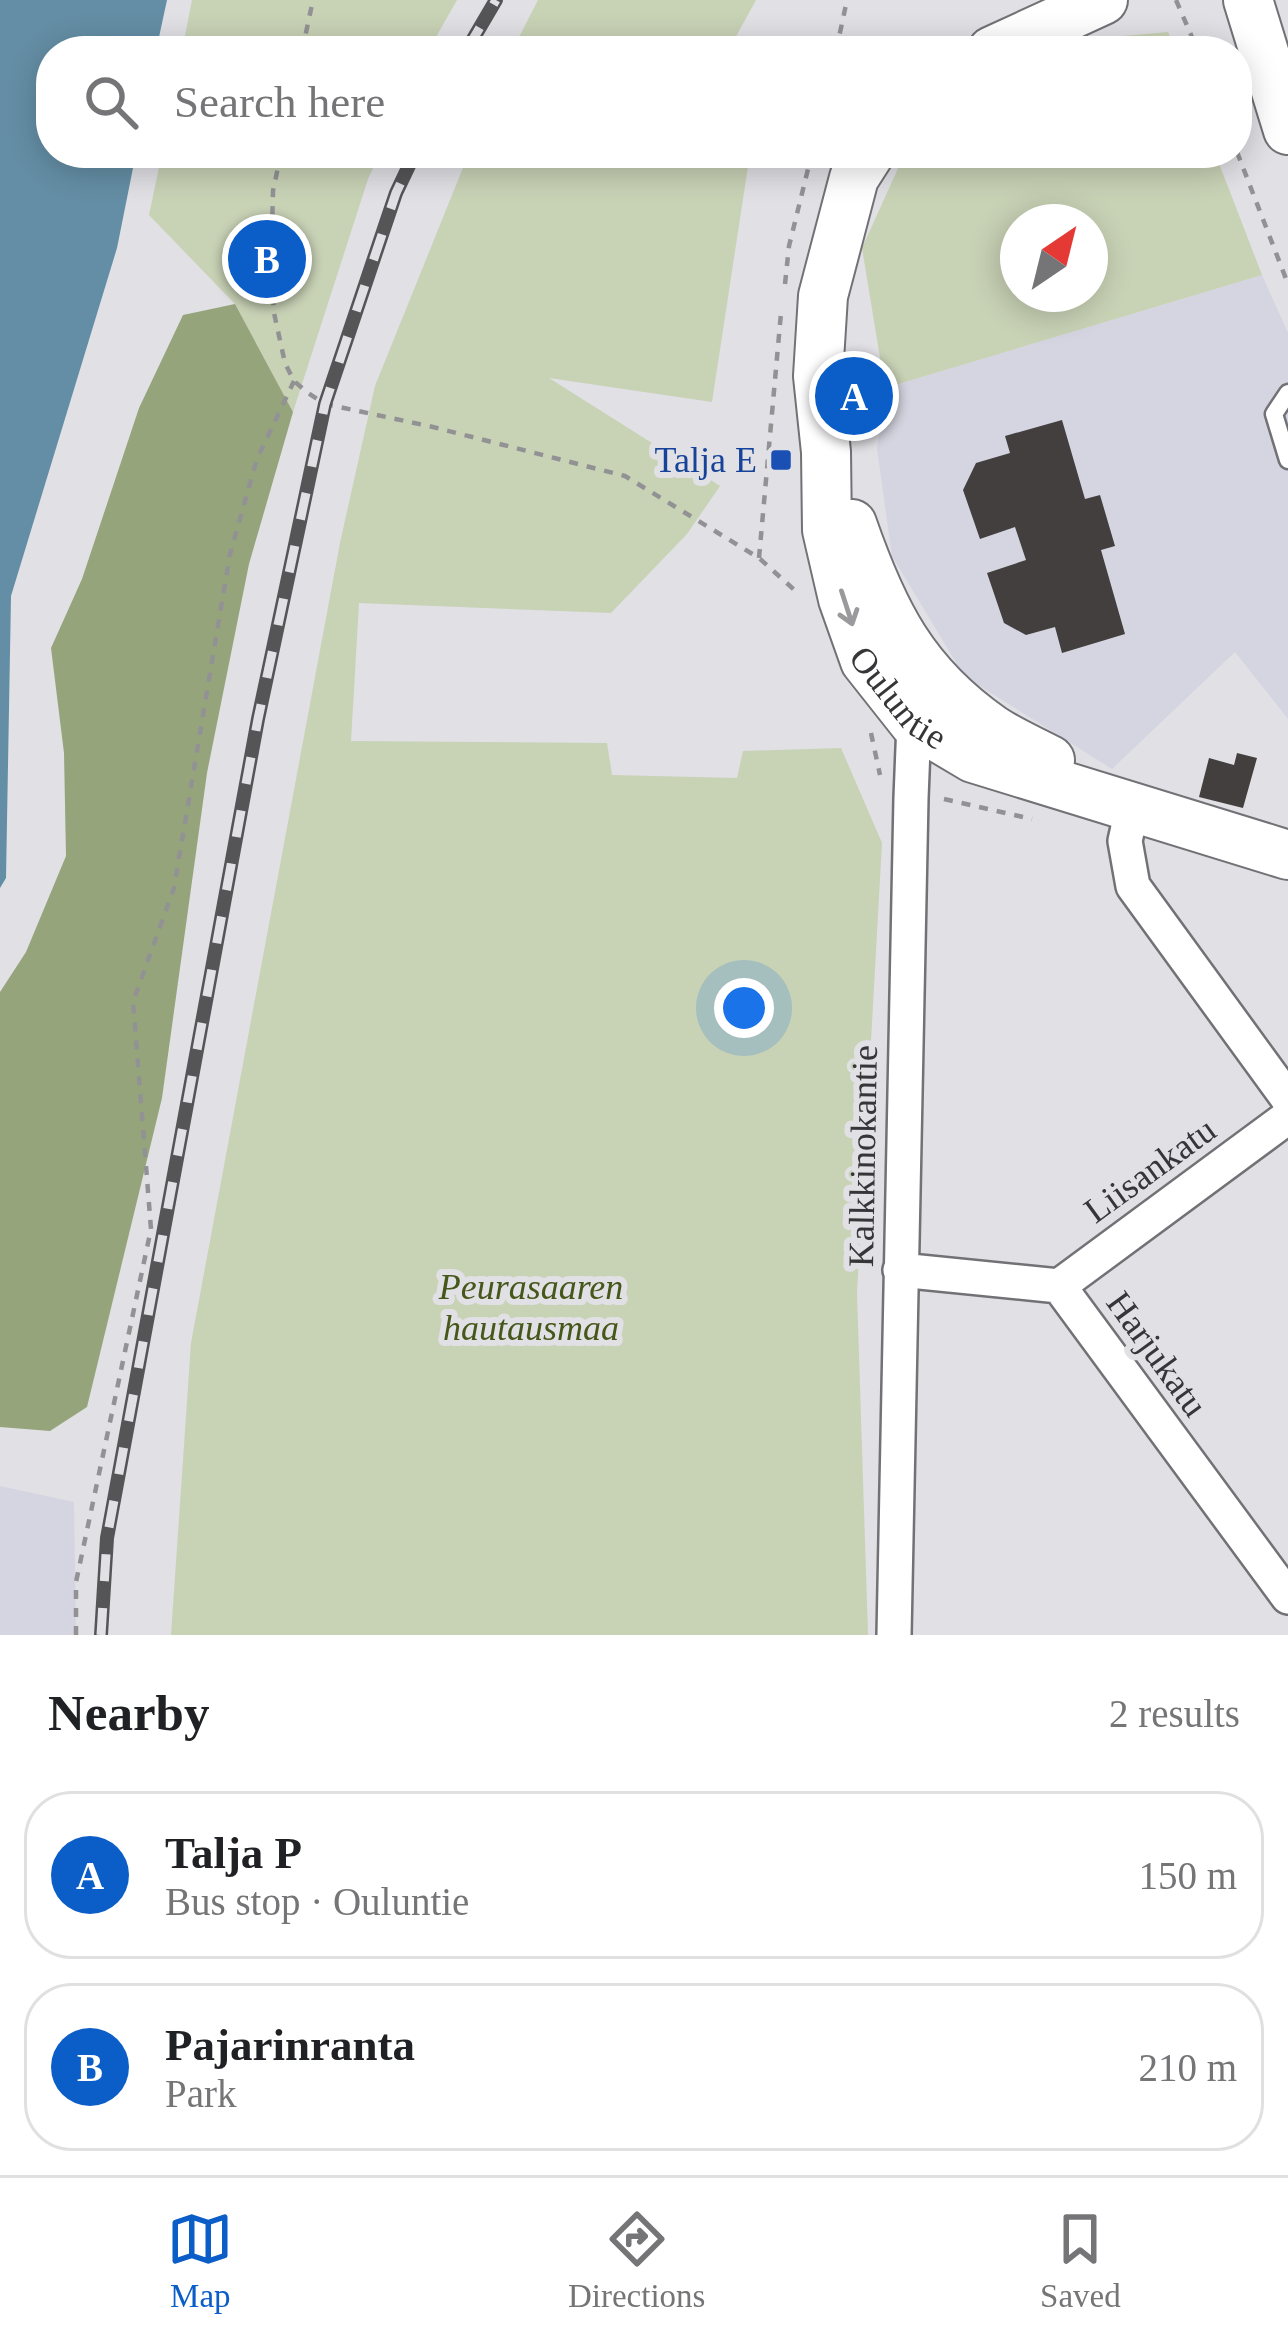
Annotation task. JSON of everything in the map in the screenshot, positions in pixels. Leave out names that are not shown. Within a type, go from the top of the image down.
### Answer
[{"type":"main road","points":[[1025,36],[1103,0]]},
{"type":"main road","points":[[1248,0],[1288,130]]},
{"type":"main road","name":"Ouluntie","points":[[860,168],[823,296],[818,376],[827,530],[865,661],[925,704],[974,758],[1288,855]]},
{"type":"street","name":"Kalkkinokantie","points":[[895,1635],[900,1270],[925,704]]},
{"type":"street","points":[[1132,809],[1125,841],[1133,886],[1288,1099]]},
{"type":"street","name":"Liisankatu","points":[[1059,1286],[1288,1118]]},
{"type":"street","name":"Harjukatu","points":[[900,1270],[1059,1286],[1288,1597]]},
{"type":"lane","points":[[1288,393],[1274,414],[1288,460]]},
{"type":"path","points":[[305,36],[313,0]]},
{"type":"path","points":[[839,36],[847,0]]},
{"type":"path","points":[[1176,0],[1192,36]]},
{"type":"path","points":[[278,168],[271,272],[281,346],[294,381],[326,404],[625,476],[759,558]]},
{"type":"path","points":[[1243,168],[1288,284]]},
{"type":"path","points":[[76,1635],[76,1582],[151,1228],[133,1002],[174,888],[230,554],[257,459],[294,381]]},
{"type":"shaded area","points":[[1262,275],[1288,333],[1288,719],[1235,652],[1112,769],[964,676],[892,556],[877,449],[885,388]]},
{"type":"shaded area","points":[[0,1486],[74,1502],[76,1635],[0,1635]]},
{"type":"green space","points":[[192,0],[457,0],[437,36],[185,36]]},
{"type":"green space","points":[[538,0],[756,0],[736,36],[520,36]]},
{"type":"green space","points":[[1168,32],[1170,36],[1122,36]]},
{"type":"green space","points":[[159,168],[373,168],[293,412],[235,304],[149,215]]},
{"type":"green space","name":"Peurasaaren hautausmaa","points":[[463,168],[748,168],[712,402],[549,378],[720,486],[687,534],[611,613],[359,603],[351,741],[607,743],[612,775],[737,778],[743,751],[841,748],[882,843],[857,1293],[868,1635],[171,1635],[191,1343],[340,543],[375,386]]},
{"type":"green space","points":[[898,168],[1221,168],[1262,275],[885,388],[862,248]]},
{"type":"green space","points":[[235,304],[293,412],[249,564],[207,773],[162,1098],[87,1407],[50,1431],[0,1427],[0,992],[26,952],[66,856],[64,753],[51,648],[82,579],[139,408],[183,315]]},
{"type":"water","points":[[0,0],[167,0],[159,36],[36,36],[36,168],[133,168],[117,248],[11,596],[6,878],[0,888]]},
{"type":"building","points":[[1062,420],[1085,499],[1100,495],[1115,546],[1101,550],[1125,634],[1062,653],[1055,627],[1026,635],[1004,623],[987,573],[1026,560],[1015,527],[980,539],[963,490],[976,463],[1010,453],[1005,436]]},
{"type":"building","points":[[1237,753],[1257,758],[1243,808],[1199,797],[1209,758],[1234,765]]},
{"type":"railway","points":[[475,36],[496,0]]},
{"type":"railway","points":[[101,1635],[107,1538],[258,719],[325,404],[408,168]]},
{"type":"place","name":"Pajarinranta","points":[[267,259]]},
{"type":"place","name":"Talja P","points":[[854,396]]},
{"type":"place","name":"Talja E","points":[[781,460]]}]
